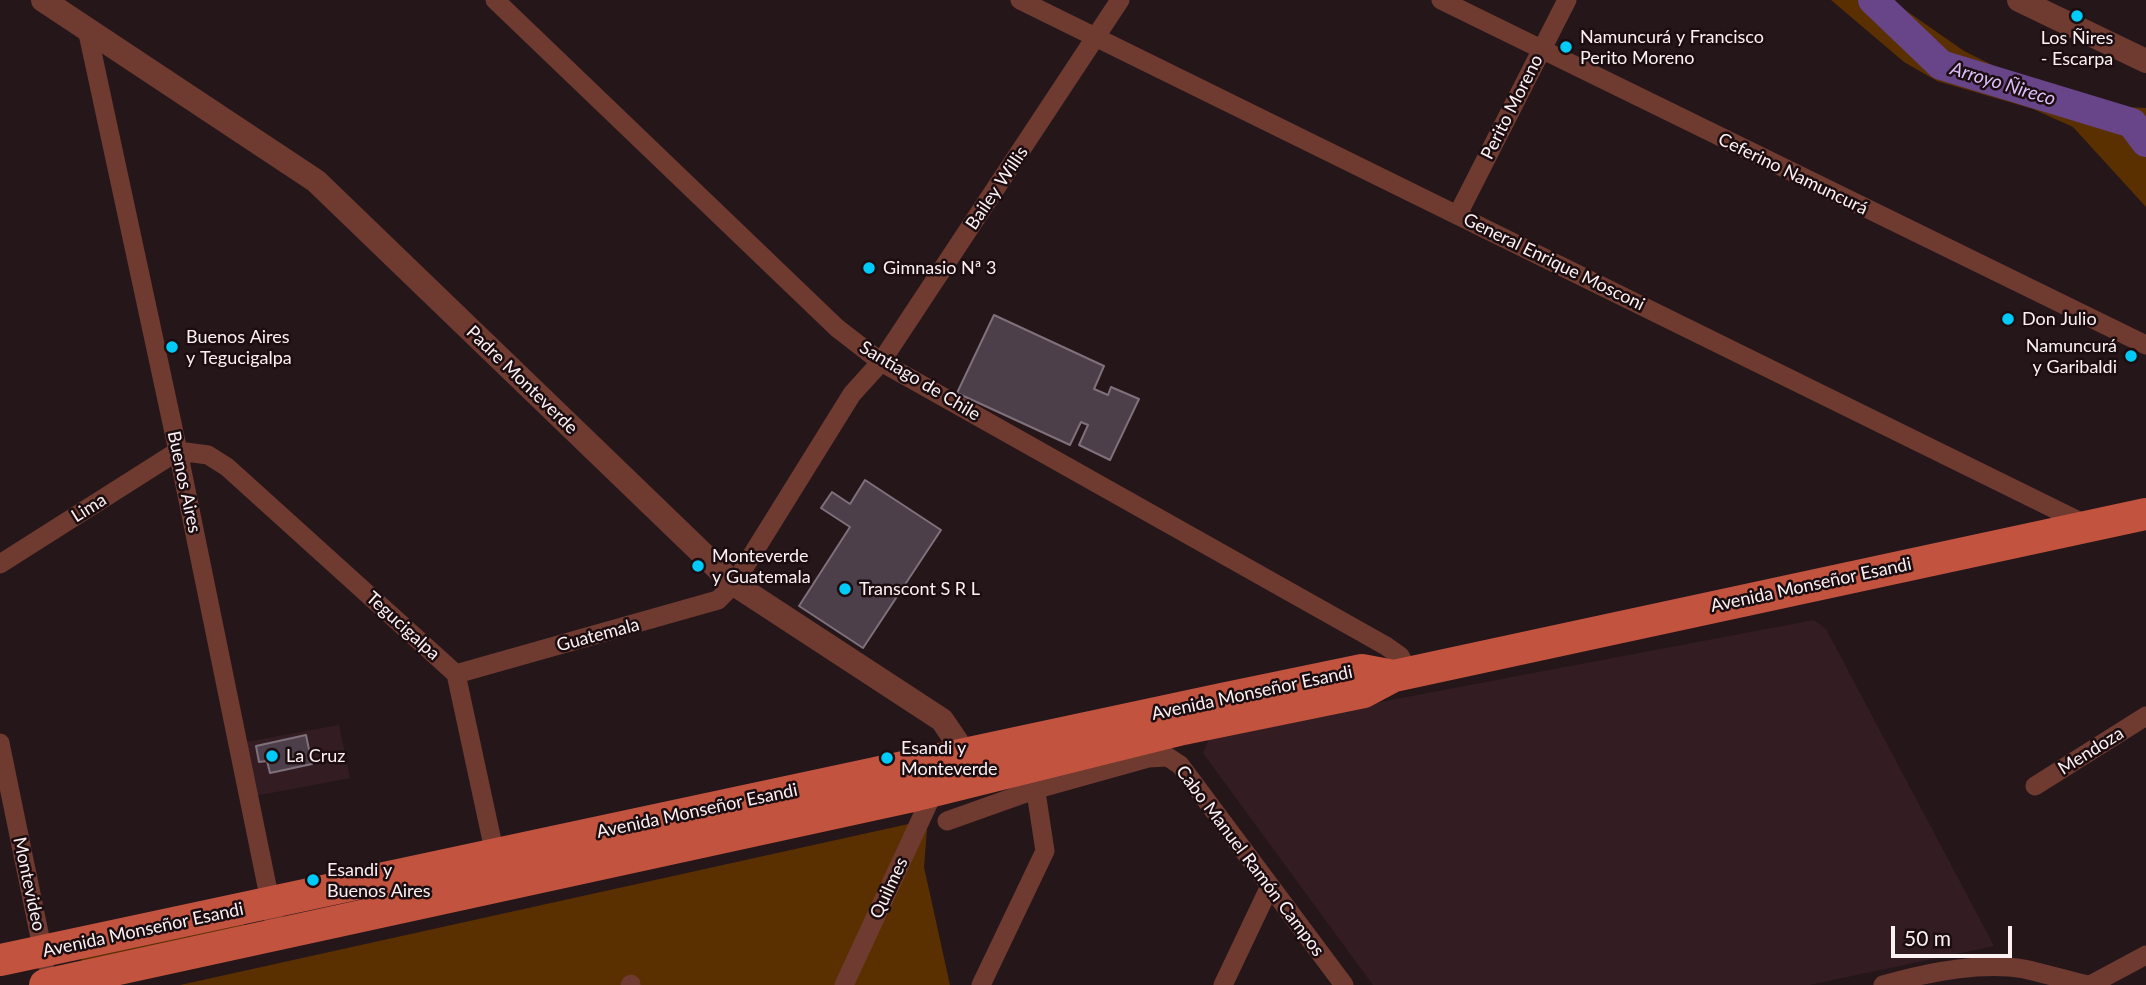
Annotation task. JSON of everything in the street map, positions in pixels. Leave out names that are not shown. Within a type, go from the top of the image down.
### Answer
[{"type":"main road","name":"Avenida Monseñor Esandi","points":[[0,960],[495,855],[964,769],[1030,766],[1362,670],[1401,675],[2146,514]]},
{"type":"main road","name":"Avenida Monseñor Esandi","points":[[47,985],[934,792],[964,769]]},
{"type":"street","name":"Padre Monteverde","points":[[43,0],[316,181],[734,584],[942,720],[951,729],[964,769]]},
{"type":"street","name":"Santiago de Chile","points":[[495,0],[837,328],[881,362],[1386,646],[1400,656],[1401,675]]},
{"type":"street","name":"General Enrique Mosconi","points":[[1020,0],[2087,525]]},
{"type":"street","name":"Bailey Willis","points":[[734,584],[852,394],[881,362],[1120,0]]},
{"type":"street","name":"Ceferino Namuncurá","points":[[1441,0],[2136,343],[2146,345]]},
{"type":"street","name":"Perito Moreno","points":[[1458,214],[1567,0]]},
{"type":"street","points":[[2019,0],[2146,61]]},
{"type":"street","name":"Buenos Aires","points":[[87,29],[178,451],[277,935]]},
{"type":"street","name":"Lima","points":[[0,564],[178,451]]},
{"type":"street","name":"Tegucigalpa","points":[[178,451],[208,455],[227,467],[456,674],[502,886]]},
{"type":"street","name":"Guatemala","points":[[456,674],[706,605],[718,600],[734,584]]},
{"type":"street","name":"Mendoza","points":[[2035,786],[2146,716]]},
{"type":"street","name":"Montevideo","points":[[0,743],[43,951],[47,985]]},
{"type":"street","name":"Cabo Manuel Ramón Campos","points":[[947,821],[1030,766],[1168,757],[1180,765],[1343,985]]},
{"type":"street","points":[[981,985],[1045,851],[1030,766]]},
{"type":"street","name":"Quilmes","points":[[844,985],[934,792]]},
{"type":"street","points":[[1223,985],[1270,886]]},
{"type":"street","points":[[1883,985],[1949,971],[2022,969],[2089,985],[2146,955]]},
{"type":"shaded area","points":[[1831,0],[1891,0],[1964,51],[2071,104],[2146,108],[2146,207],[2073,127],[2033,109],[1937,81],[1904,62]]},
{"type":"shaded area","points":[[1814,620],[1826,629],[1994,946],[1809,985],[1373,985],[1203,753],[1211,734]]},
{"type":"shaded area","points":[[339,725],[350,778],[255,796],[246,742]]},
{"type":"shaded area","points":[[922,821],[927,829],[924,867],[950,985],[180,985]]},
{"type":"shaded area","points":[[243,920],[245,930],[82,965],[81,955]]},
{"type":"building","points":[[994,315],[1104,366],[1094,389],[1108,395],[1111,387],[1139,399],[1110,460],[1079,445],[1088,425],[1081,422],[1070,445],[957,393]]},
{"type":"building","points":[[865,480],[941,530],[863,648],[799,606],[850,527],[821,508],[832,492],[850,504]]},
{"type":"building","points":[[306,735],[312,764],[270,773],[267,761],[259,762],[256,746]]},
{"type":"waterway","name":"Arroyo Ñireco","points":[[1873,0],[1941,65],[2132,123],[2146,142]]},
{"type":"waterway","points":[[2132,123],[2146,122]]},
{"type":"place","name":"Los Ñires - Escarpa","points":[[2077,16]]},
{"type":"place","name":"Namuncurá y Francisco Perito Moreno","points":[[1566,47]]},
{"type":"place","name":"Gimnasio Nª 3","points":[[869,268]]},
{"type":"place","name":"Don Julio","points":[[2008,319]]},
{"type":"place","name":"Buenos Aires y Tegucigalpa","points":[[172,347]]},
{"type":"place","name":"Namuncurá y Garibaldi","points":[[2131,356]]},
{"type":"place","name":"Monteverde y Guatemala","points":[[698,566]]},
{"type":"place","name":"Transcont S R L","points":[[845,589]]},
{"type":"place","name":"La Cruz","points":[[272,756]]},
{"type":"place","name":"Esandi y Monteverde","points":[[887,758]]},
{"type":"place","name":"Esandi y Buenos Aires","points":[[313,880]]}]
